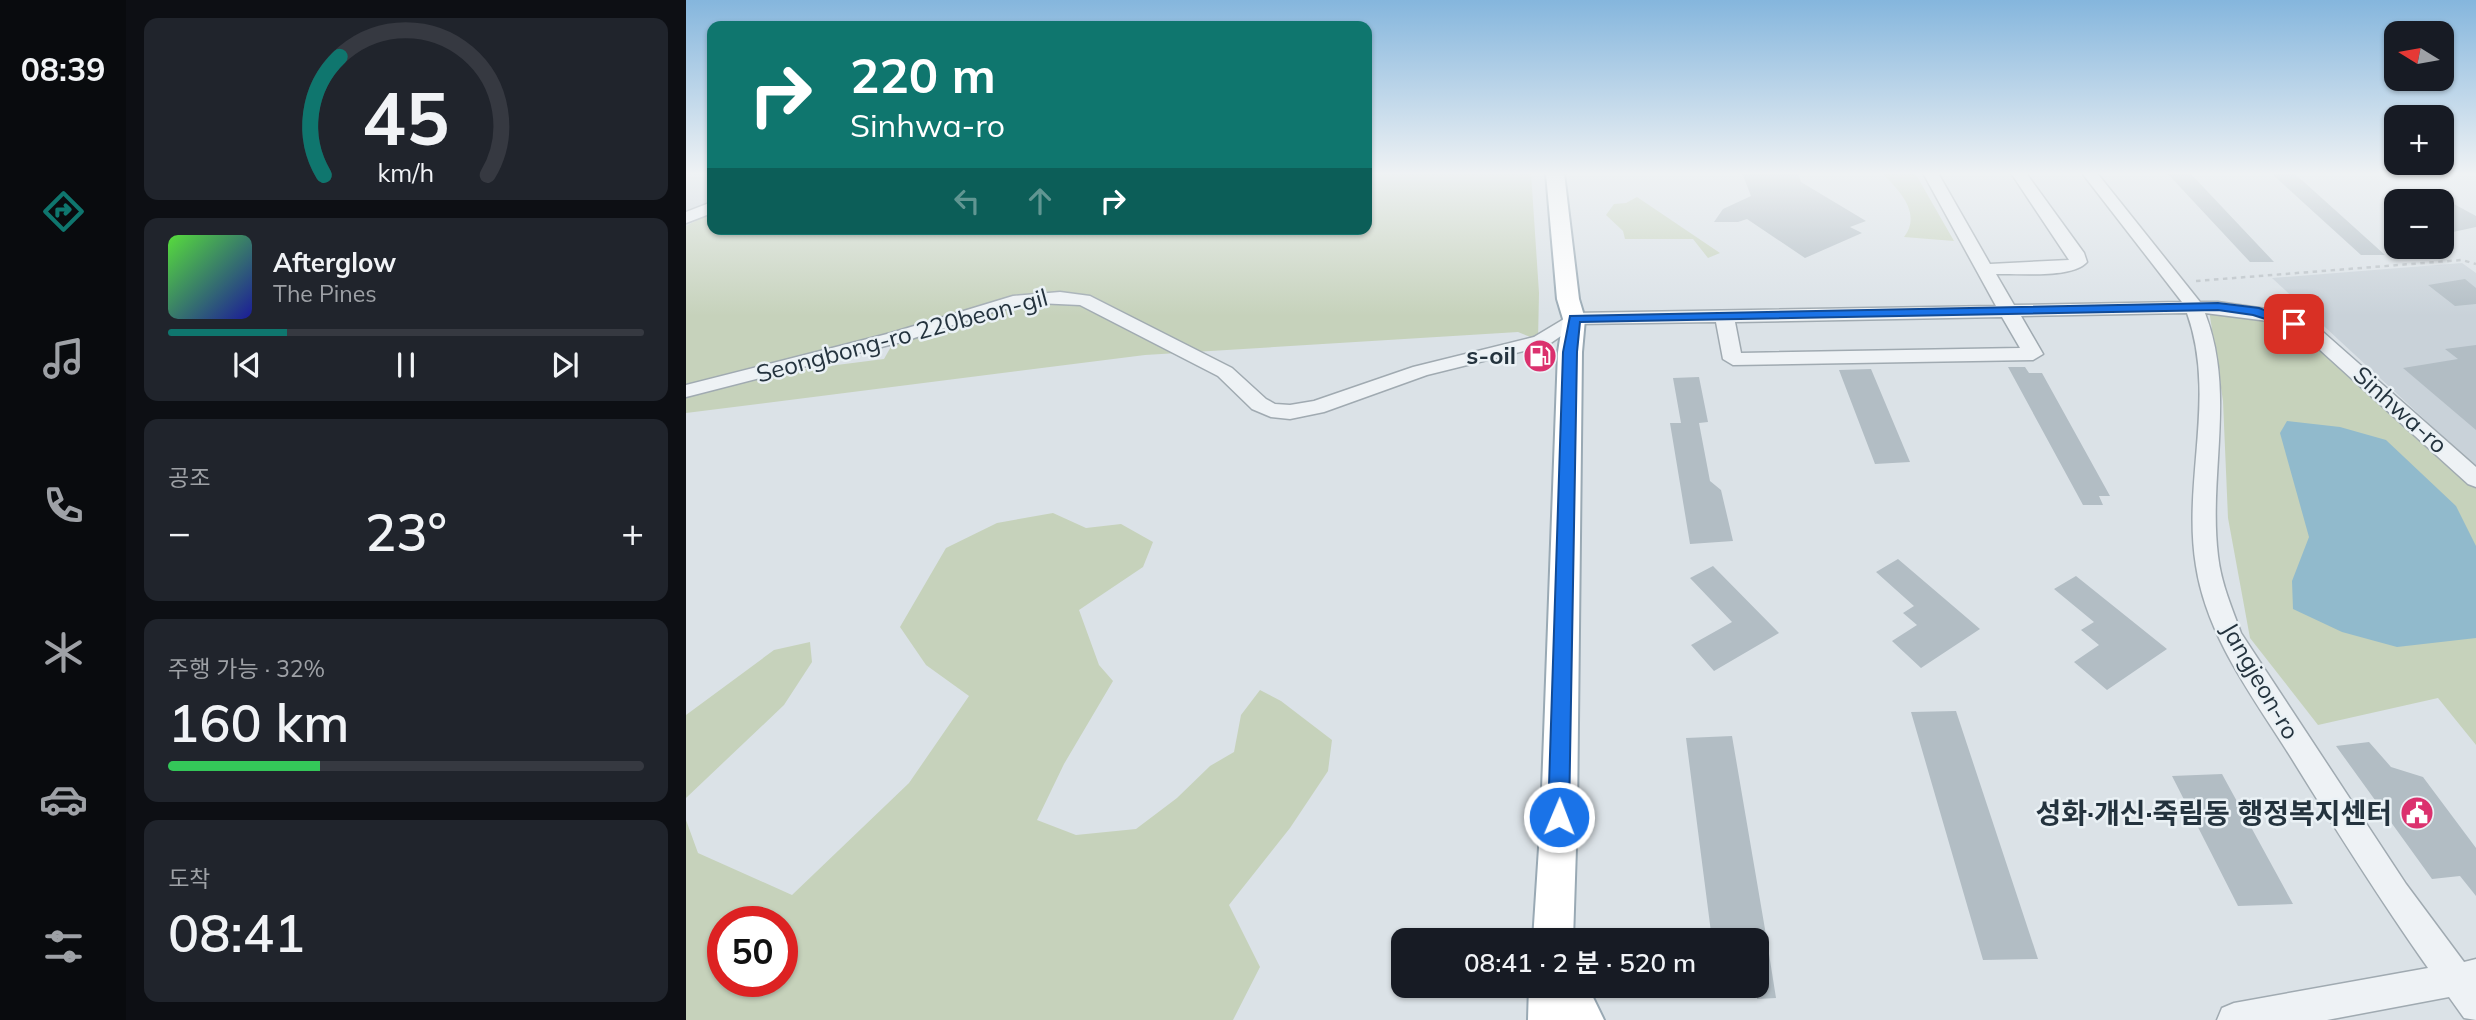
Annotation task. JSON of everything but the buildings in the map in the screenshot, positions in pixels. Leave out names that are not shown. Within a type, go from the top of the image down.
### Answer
[{"type":"main road","points":[[1554,928],[1559,817],[1570,352],[1574,319],[1567,299],[1560,221]]},
{"type":"main road","points":[[1549,1020],[1550,998]]},
{"type":"main road","points":[[1571,998],[1583,1020]]},
{"type":"street","points":[[1724,316],[1733,359],[2033,354],[1957,221]]},
{"type":"street","points":[[1984,269],[2076,265],[2078,257],[2052,221]]},
{"type":"street","name":"Jangjeon-ro","points":[[2126,221],[2178,282],[2195,308],[2208,353],[2211,396],[2205,514],[2206,556],[2216,598],[2230,637],[2388,884],[2465,978],[2476,1006]]},
{"type":"street","name":"Seongbong-ro 220beon-gil","points":[[686,391],[899,337],[1034,296],[1060,295],[1084,300],[1226,372],[1259,404],[1271,410],[1290,412],[1317,407],[1420,371],[1541,341],[1574,319]]},
{"type":"street","name":"Sinhwa-ro","points":[[1574,319],[2218,306],[2255,311],[2294,324],[2316,336],[2476,479]]},
{"type":"street","points":[[2234,1020],[2465,978]]},
{"type":"path","points":[[2178,282],[2462,260],[2476,264]]},
{"type":"shaded area","points":[[2462,263],[2476,273],[2476,467],[2272,278]]},
{"type":"green space","points":[[696,221],[707,221],[707,235],[1372,235],[1372,221],[1534,221],[1539,293],[1538,340],[1518,332],[1145,355],[686,413],[686,226]],"holes":[[[897,336],[884,359],[759,375]]]},
{"type":"green space","points":[[1612,221],[1672,221],[1720,253],[1708,258],[1693,239],[1625,239],[1623,231]]},
{"type":"green space","points":[[1911,221],[1942,221],[1954,241],[1904,237]]},
{"type":"green space","points":[[2209,310],[2261,318],[2315,343],[2476,487],[2476,745],[2438,698],[2318,725],[2250,638],[2228,518],[2223,401]]},
{"type":"green space","points":[[1053,513],[1086,528],[1121,524],[1153,542],[1143,567],[1079,610],[1099,665],[1113,681],[1064,764],[1037,820],[1076,835],[1136,829],[1177,798],[1210,766],[1234,752],[1241,715],[1260,690],[1281,701],[1332,740],[1328,771],[1290,828],[1229,905],[1260,967],[1233,1020],[686,1020],[686,820],[698,853],[792,895],[909,783],[969,696],[926,665],[900,627],[946,548],[997,523]]},
{"type":"green space","points":[[810,642],[812,662],[784,705],[686,798],[686,715],[774,650]]},
{"type":"water","points":[[2287,421],[2340,427],[2386,440],[2456,506],[2476,546],[2476,638],[2397,647],[2342,632],[2293,609],[2292,581],[2309,537],[2280,433]]},
{"type":"place","name":"s-oil","points":[[1540,356]]},
{"type":"place","name":"성화·개신·죽림동 행정복지센터","points":[[2417,813]]},
{"type":"route","points":[[1559,817],[1563,579],[1570,352],[1574,319],[2218,306],[2255,311],[2294,324]]}]
